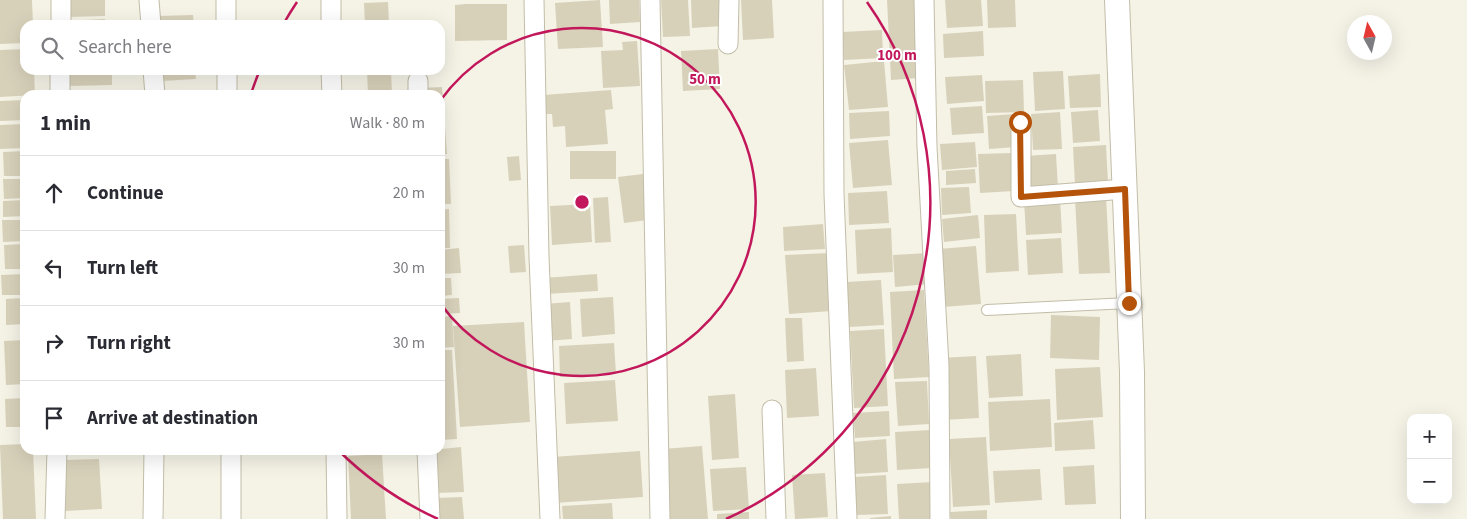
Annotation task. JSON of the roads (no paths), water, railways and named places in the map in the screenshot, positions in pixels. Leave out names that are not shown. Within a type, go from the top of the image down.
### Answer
[{"type":"street","points":[[61,20],[62,0]]},
{"type":"street","points":[[149,0],[151,20]]},
{"type":"street","points":[[226,0],[226,20]]},
{"type":"street","points":[[331,0],[331,20]]},
{"type":"street","points":[[534,0],[539,257],[550,519]]},
{"type":"street","points":[[650,0],[660,519]]},
{"type":"street","points":[[728,44],[729,0]]},
{"type":"street","points":[[833,0],[834,194],[848,519]]},
{"type":"street","points":[[924,0],[927,147],[938,366],[940,519]]},
{"type":"street","points":[[1118,0],[1132,372],[1133,519]]},
{"type":"street","points":[[60,75],[60,90]]},
{"type":"street","points":[[153,75],[155,90]]},
{"type":"street","points":[[227,75],[227,90]]},
{"type":"street","points":[[331,75],[332,90]]},
{"type":"street","points":[[1020,122],[1021,197],[1125,189]]},
{"type":"street","points":[[772,410],[776,519]]},
{"type":"street","points":[[55,519],[57,455]]},
{"type":"street","points":[[153,519],[154,455]]},
{"type":"street","points":[[231,455],[231,519]]},
{"type":"street","points":[[336,455],[336,519]]},
{"type":"street","points":[[427,455],[430,519]]},
{"type":"lane","points":[[987,310],[1129,303]]}]
